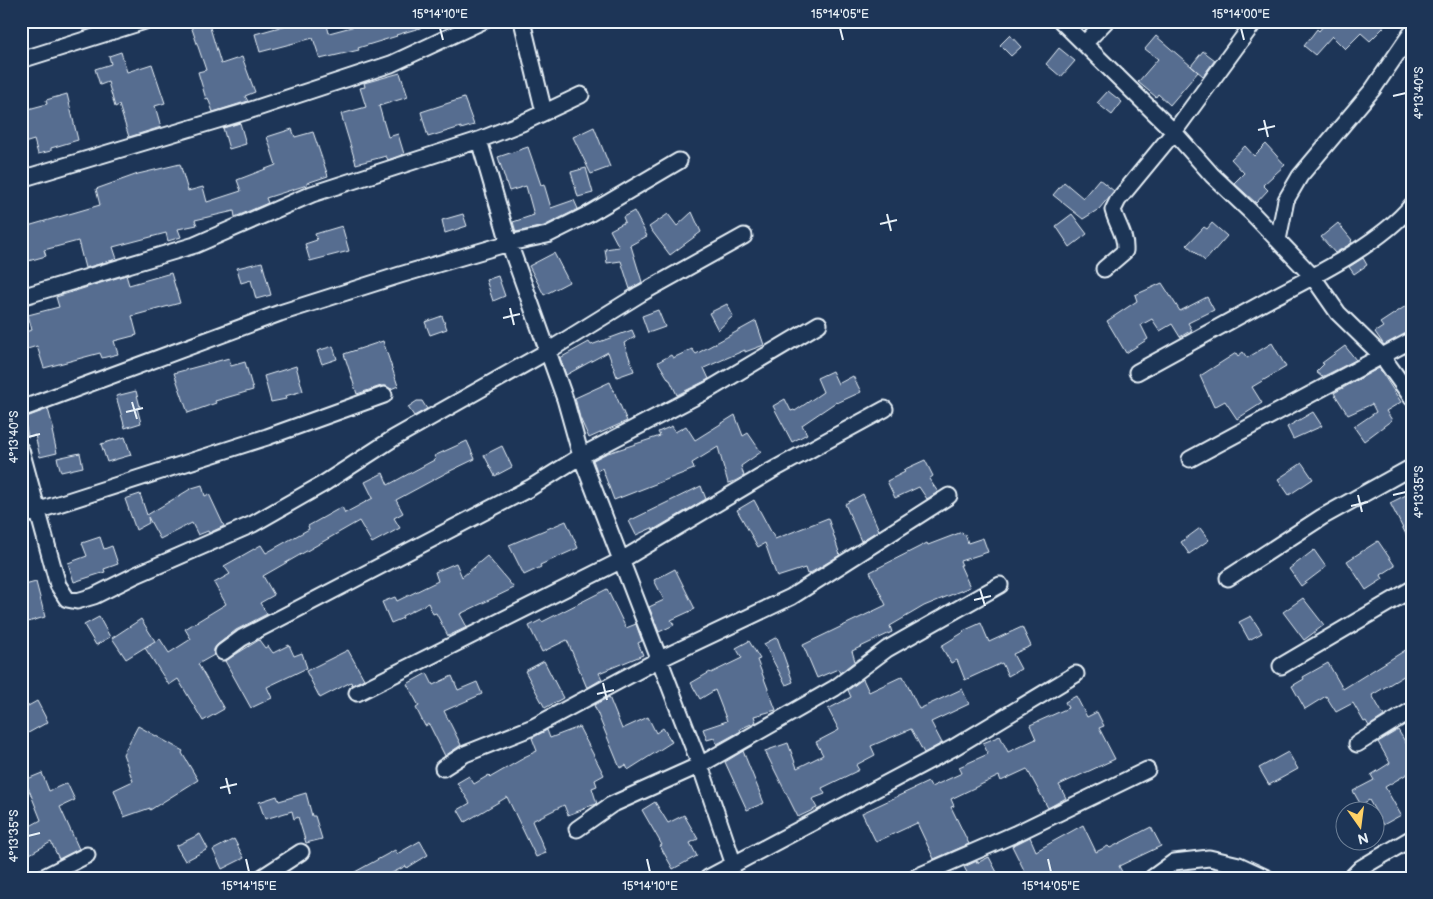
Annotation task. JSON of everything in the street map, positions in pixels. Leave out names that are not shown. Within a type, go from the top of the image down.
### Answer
[{"type":"street","points":[[21,179],[248,111],[391,64],[483,21]]},
{"type":"street","points":[[522,21],[544,112]]},
{"type":"street","points":[[1061,21],[1174,132],[1212,175],[1313,277],[1338,314],[1382,356],[1412,398]]},
{"type":"street","points":[[1084,44],[1106,21]]},
{"type":"street","points":[[1104,269],[1125,251],[1126,240],[1116,221],[1113,210],[1118,200],[1174,132],[1255,21]]},
{"type":"street","points":[[21,60],[138,22]]},
{"type":"street","points":[[1278,240],[1286,200],[1300,176],[1373,89],[1412,32]]},
{"type":"street","points":[[21,297],[195,245],[312,194],[479,140],[580,95]]},
{"type":"street","points":[[479,140],[509,243],[565,399],[581,456],[700,765],[734,864]]},
{"type":"street","points":[[21,409],[280,313],[509,243],[546,235],[589,214],[679,161]]},
{"type":"street","points":[[1138,372],[1313,277],[1370,243],[1412,205]]},
{"type":"street","points":[[21,450],[39,510],[58,585],[67,599],[77,601],[94,596],[136,575],[254,524],[323,484],[394,438],[548,351],[640,294],[744,236]]},
{"type":"street","points":[[223,652],[242,638],[499,505],[581,456],[710,389],[819,324]]},
{"type":"street","points":[[1190,459],[1412,340]]},
{"type":"street","points":[[21,516],[258,440],[384,394]]},
{"type":"street","points":[[357,693],[620,561],[771,471],[885,409]]},
{"type":"street","points":[[1228,578],[1322,517],[1412,467]]},
{"type":"street","points":[[443,768],[465,754],[533,727],[658,660],[791,597],[949,496]]},
{"type":"street","points":[[577,829],[611,805],[700,765],[835,688],[887,649],[1000,584]]},
{"type":"street","points":[[1281,666],[1412,590]]},
{"type":"street","points":[[708,878],[952,748],[1076,674]]},
{"type":"street","points":[[1357,744],[1412,710]]},
{"type":"street","points":[[914,878],[1015,834],[1147,770]]},
{"type":"street","points":[[1351,878],[1361,868],[1412,838]]},
{"type":"street","points":[[260,878],[300,852]]},
{"type":"street","points":[[42,878],[87,855]]},
{"type":"street","points":[[1153,878],[1174,862],[1209,858],[1239,865],[1267,878]]},
{"type":"building","points":[[208,21],[221,64],[242,57],[255,92],[245,96],[248,101],[213,112],[208,98],[206,99],[198,72],[206,70],[191,26]]},
{"type":"building","points":[[301,21],[326,21],[329,33],[374,21],[429,21],[430,25],[358,48],[359,50],[320,59],[313,38],[260,52],[255,34]]},
{"type":"building","points":[[1318,21],[1390,21],[1370,41],[1361,33],[1345,49],[1332,36],[1315,55],[1304,46],[1317,29],[1319,31],[1323,26]]},
{"type":"building","points":[[1010,35],[1021,47],[1011,56],[1000,45]]},
{"type":"building","points":[[1156,36],[1198,72],[1170,105],[1158,94],[1156,97],[1138,82],[1158,59],[1145,49]]},
{"type":"building","points":[[1059,48],[1075,61],[1061,77],[1046,64]]},
{"type":"building","points":[[1203,51],[1215,60],[1203,76],[1191,66]]},
{"type":"building","points":[[121,52],[127,72],[152,64],[165,103],[155,106],[161,127],[129,137],[119,105],[115,107],[108,82],[100,85],[95,69],[111,64],[109,56]]},
{"type":"building","points":[[400,73],[408,97],[379,106],[388,137],[398,134],[404,154],[388,160],[386,156],[356,164],[341,114],[366,107],[360,88],[365,87],[364,83]]},
{"type":"building","points":[[1108,91],[1122,102],[1112,115],[1097,103]]},
{"type":"building","points":[[67,94],[78,140],[38,154],[34,140],[21,144],[21,111],[47,104],[46,100]]},
{"type":"building","points":[[464,98],[474,125],[428,137],[421,112]]},
{"type":"building","points":[[240,123],[246,144],[229,149],[223,128]]},
{"type":"building","points":[[594,127],[610,167],[591,174],[573,137]]},
{"type":"building","points":[[292,129],[295,137],[313,132],[328,176],[266,198],[268,203],[235,217],[234,211],[195,220],[197,225],[178,229],[181,237],[168,241],[166,233],[113,247],[117,259],[85,268],[78,241],[44,250],[46,256],[21,263],[21,228],[100,205],[96,189],[138,174],[180,164],[188,191],[203,187],[207,202],[241,191],[237,180],[276,165],[267,137]]},
{"type":"building","points":[[1266,144],[1285,165],[1263,185],[1268,190],[1256,203],[1234,183],[1244,173],[1231,159],[1245,146],[1254,156]]},
{"type":"building","points":[[528,147],[541,185],[544,184],[551,208],[574,200],[578,209],[544,226],[516,232],[513,222],[534,215],[526,186],[509,191],[498,157]]},
{"type":"building","points":[[586,168],[593,193],[578,197],[571,172]]},
{"type":"building","points":[[1099,179],[1114,191],[1099,209],[1083,219],[1053,195],[1064,182],[1083,198]]},
{"type":"building","points":[[634,211],[647,236],[629,246],[631,246],[642,282],[630,289],[621,261],[607,263],[605,249],[619,247],[610,230],[625,222],[623,217]]},
{"type":"building","points":[[692,212],[701,232],[670,255],[649,227],[668,214],[677,226]]},
{"type":"building","points":[[463,214],[467,226],[445,233],[442,220]]},
{"type":"building","points":[[1072,214],[1087,234],[1070,247],[1056,226]]},
{"type":"building","points":[[1212,223],[1227,236],[1205,261],[1187,245],[1204,227],[1207,229]]},
{"type":"building","points":[[1338,223],[1352,240],[1352,243],[1335,253],[1321,237]]},
{"type":"building","points":[[342,226],[349,251],[310,261],[305,244],[317,240],[315,234]]},
{"type":"building","points":[[554,253],[569,282],[544,295],[529,266]]},
{"type":"building","points":[[1363,258],[1367,265],[1354,274],[1349,267]]},
{"type":"building","points":[[262,262],[271,295],[256,299],[251,280],[241,283],[237,268]]},
{"type":"building","points":[[171,273],[180,303],[132,316],[137,335],[114,341],[118,354],[102,358],[100,353],[44,368],[37,346],[21,351],[21,333],[32,330],[28,315],[59,307],[56,297],[126,275],[129,285]]},
{"type":"building","points":[[498,276],[505,296],[493,301],[486,280]]},
{"type":"building","points":[[1162,283],[1180,311],[1207,297],[1214,310],[1188,323],[1192,330],[1180,337],[1172,324],[1160,331],[1152,319],[1141,325],[1148,339],[1126,353],[1107,321],[1137,301],[1135,295]]},
{"type":"building","points":[[1412,302],[1412,331],[1384,345],[1375,332],[1383,327],[1380,323]]},
{"type":"building","points":[[727,304],[733,316],[718,330],[709,313]]},
{"type":"building","points":[[658,310],[665,327],[648,333],[642,316]]},
{"type":"building","points":[[442,316],[447,329],[430,335],[425,322]]},
{"type":"building","points":[[756,321],[764,345],[745,352],[745,350],[704,368],[709,379],[677,395],[658,362],[671,355],[673,358],[692,349],[696,354]]},
{"type":"building","points":[[632,330],[635,337],[624,343],[634,371],[617,377],[608,352],[566,375],[560,358],[589,342],[591,345]]},
{"type":"building","points":[[383,341],[398,386],[391,389],[381,386],[357,394],[344,354]]},
{"type":"building","points":[[1272,343],[1286,367],[1252,387],[1262,403],[1237,419],[1225,401],[1214,407],[1200,376],[1236,353],[1238,356],[1243,352],[1247,358]]},
{"type":"building","points":[[333,346],[337,359],[322,364],[317,351]]},
{"type":"building","points":[[1345,346],[1356,360],[1322,377],[1316,372],[1324,364],[1322,363]]},
{"type":"building","points":[[229,358],[231,366],[245,362],[253,390],[215,401],[216,403],[188,413],[174,373]]},
{"type":"building","points":[[296,366],[303,391],[285,396],[286,399],[271,402],[264,376]]},
{"type":"building","points":[[1379,368],[1401,402],[1386,411],[1392,420],[1364,441],[1354,427],[1376,412],[1372,404],[1348,415],[1334,393]]},
{"type":"building","points":[[832,371],[838,384],[853,376],[861,392],[836,402],[802,425],[807,434],[792,442],[773,406],[785,399],[791,411],[795,411],[823,392],[817,378]]},
{"type":"building","points":[[610,382],[627,421],[589,438],[580,418],[575,398]]},
{"type":"building","points":[[136,391],[140,407],[137,408],[141,423],[125,428],[116,396]]},
{"type":"building","points":[[417,401],[422,401],[427,409],[414,416],[408,407]]},
{"type":"building","points":[[48,409],[57,453],[40,457],[35,435],[28,437],[24,418]]},
{"type":"building","points":[[1313,412],[1322,426],[1293,439],[1287,427]]},
{"type":"building","points":[[735,415],[743,436],[748,433],[761,452],[741,466],[744,476],[735,481],[728,483],[718,447],[692,463],[694,469],[614,500],[602,468],[597,471],[593,460],[605,454],[660,436],[658,432],[672,426],[675,432],[686,426],[695,440]]},
{"type":"building","points":[[125,437],[131,455],[107,462],[101,444]]},
{"type":"building","points":[[467,441],[475,459],[396,500],[403,513],[394,518],[400,528],[372,543],[359,521],[263,576],[274,595],[260,603],[267,614],[236,630],[217,645],[214,649],[214,655],[198,664],[224,709],[203,721],[178,679],[169,685],[145,648],[160,639],[169,653],[191,639],[185,629],[226,604],[214,583],[230,574],[224,566],[261,545],[266,553],[309,529],[308,526],[342,507],[345,513],[373,498],[365,482],[383,473],[388,485],[436,459],[434,456]]},
{"type":"building","points":[[502,446],[512,467],[495,476],[484,455]]},
{"type":"building","points":[[80,453],[83,467],[61,472],[57,458]]},
{"type":"building","points":[[925,460],[933,476],[929,479],[938,492],[927,499],[919,487],[895,498],[887,481],[905,472],[903,470]]},
{"type":"building","points":[[1302,463],[1313,479],[1289,495],[1278,479]]},
{"type":"building","points":[[202,485],[205,496],[209,494],[224,526],[209,533],[208,531],[198,535],[192,523],[160,539],[148,517],[149,523],[136,530],[125,499],[140,494],[147,515],[192,488]]},
{"type":"building","points":[[701,486],[706,499],[653,530],[652,528],[636,535],[629,521]]},
{"type":"building","points":[[1412,492],[1412,546],[1390,503]]},
{"type":"building","points":[[863,494],[879,530],[861,541],[845,504]]},
{"type":"building","points":[[754,500],[775,539],[828,518],[840,555],[807,574],[805,568],[777,577],[765,543],[758,547],[737,510]]},
{"type":"building","points":[[566,521],[578,548],[540,565],[541,567],[524,575],[509,545]]},
{"type":"building","points":[[1200,528],[1209,540],[1189,554],[1181,542]]},
{"type":"building","points":[[962,532],[963,535],[965,534],[968,543],[983,538],[988,552],[960,561],[970,587],[924,606],[890,626],[892,632],[852,651],[855,661],[840,673],[838,669],[817,678],[803,645],[886,605],[870,572],[927,543],[928,545]]},
{"type":"building","points":[[100,537],[104,549],[112,546],[118,564],[104,569],[105,572],[74,582],[68,563],[87,556],[82,543]]},
{"type":"building","points":[[1378,541],[1395,566],[1381,575],[1383,579],[1366,590],[1347,561]]},
{"type":"building","points":[[1314,550],[1326,567],[1301,586],[1289,569]]},
{"type":"building","points":[[487,556],[514,588],[460,614],[467,627],[448,636],[436,613],[433,614],[428,603],[391,623],[382,602],[395,597],[397,601],[438,581],[435,572],[456,563],[462,577]]},
{"type":"building","points":[[675,569],[695,609],[671,620],[674,625],[659,632],[649,607],[664,600],[654,580]]},
{"type":"building","points":[[36,582],[45,617],[21,624],[21,586]]},
{"type":"building","points":[[607,589],[626,628],[636,624],[642,641],[638,643],[643,655],[599,673],[602,679],[587,688],[567,640],[542,652],[529,626],[541,620],[542,622]]},
{"type":"building","points":[[1303,598],[1324,625],[1304,640],[1283,612]]},
{"type":"building","points":[[1251,616],[1262,633],[1249,640],[1239,622]]},
{"type":"building","points":[[99,617],[110,637],[96,645],[84,625]]},
{"type":"building","points":[[141,619],[155,641],[126,659],[112,638]]},
{"type":"building","points":[[981,623],[989,642],[1022,627],[1031,646],[1013,654],[1021,669],[1008,676],[1002,663],[965,680],[957,660],[951,663],[941,646],[963,631]]},
{"type":"building","points":[[777,637],[793,682],[786,685],[764,644]]},
{"type":"building","points":[[259,640],[265,648],[268,646],[273,653],[289,645],[294,656],[302,653],[307,668],[267,687],[272,698],[251,708],[225,661]]},
{"type":"building","points":[[749,641],[760,659],[757,660],[776,710],[754,716],[756,722],[740,729],[741,731],[717,744],[714,738],[707,740],[703,729],[727,721],[715,690],[700,699],[691,683],[710,672],[742,658],[736,648]]},
{"type":"building","points":[[1412,646],[1412,671],[1372,695],[1384,716],[1369,726],[1366,721],[1364,722],[1353,703],[1336,712],[1326,696],[1305,709],[1292,686],[1304,679],[1303,677],[1328,663],[1343,689]]},
{"type":"building","points":[[348,650],[364,679],[352,685],[351,682],[320,698],[306,671]]},
{"type":"building","points":[[544,661],[563,698],[545,708],[525,671]]},
{"type":"building","points":[[427,673],[433,685],[452,676],[458,690],[477,682],[482,694],[444,711],[461,745],[445,756],[429,724],[425,726],[416,708],[419,706],[407,684]]},
{"type":"building","points":[[903,676],[919,709],[962,689],[969,704],[931,722],[942,743],[924,753],[911,729],[871,746],[875,755],[856,765],[859,770],[822,788],[825,794],[812,799],[817,808],[798,817],[765,751],[788,743],[797,768],[823,755],[816,742],[839,730],[828,709],[851,697],[848,690],[863,679],[869,692]]},
{"type":"building","points":[[1076,696],[1087,717],[1097,712],[1104,726],[1099,728],[1115,759],[1059,785],[1066,798],[1048,808],[1027,769],[1001,781],[999,776],[951,799],[954,806],[951,807],[969,844],[934,859],[917,823],[876,842],[862,813],[928,782],[931,787],[962,773],[959,767],[988,754],[983,743],[1000,736],[1008,752],[1036,739],[1030,725],[1068,708],[1065,702]]},
{"type":"building","points":[[609,697],[622,729],[648,717],[656,733],[663,728],[672,742],[628,770],[626,765],[620,768],[594,705]]},
{"type":"building","points":[[37,701],[48,722],[21,737],[21,710]]},
{"type":"building","points":[[138,726],[183,751],[182,753],[198,780],[150,810],[150,808],[124,817],[114,790],[133,781],[123,754]]},
{"type":"building","points":[[579,727],[604,775],[595,780],[597,786],[592,788],[597,804],[568,815],[564,805],[532,821],[546,853],[536,857],[507,797],[465,822],[458,810],[470,803],[457,783],[469,776],[474,784],[489,775],[491,777],[537,751],[532,738],[547,730],[550,738]]},
{"type":"building","points":[[1398,730],[1412,753],[1412,771],[1385,787],[1401,815],[1386,823],[1386,802],[1370,802],[1369,800],[1359,802],[1353,791],[1374,780],[1371,775],[1390,763],[1378,742]]},
{"type":"building","points":[[743,751],[764,803],[747,810],[725,762]]},
{"type":"building","points":[[1288,752],[1298,769],[1269,785],[1259,768]]},
{"type":"building","points":[[42,773],[49,791],[67,783],[75,800],[60,807],[79,849],[59,859],[51,842],[21,859],[21,831],[41,820],[25,780]]},
{"type":"building","points":[[306,793],[312,816],[315,816],[322,839],[306,843],[298,817],[294,819],[292,811],[265,819],[259,802],[277,796],[279,801]]},
{"type":"building","points":[[655,802],[668,823],[684,815],[698,839],[690,843],[697,856],[673,869],[642,810]]},
{"type":"building","points":[[1083,825],[1096,852],[1108,846],[1110,848],[1151,827],[1161,846],[1119,866],[1122,872],[1110,878],[1028,878],[1012,846],[1030,837],[1036,851]]},
{"type":"building","points":[[200,834],[208,849],[185,861],[176,846]]},
{"type":"building","points":[[234,839],[244,858],[222,869],[213,850]]},
{"type":"building","points":[[420,841],[428,855],[407,868],[406,866],[382,878],[344,878],[395,850],[397,854]]},
{"type":"building","points":[[989,857],[1000,878],[970,878],[964,867]]}]
